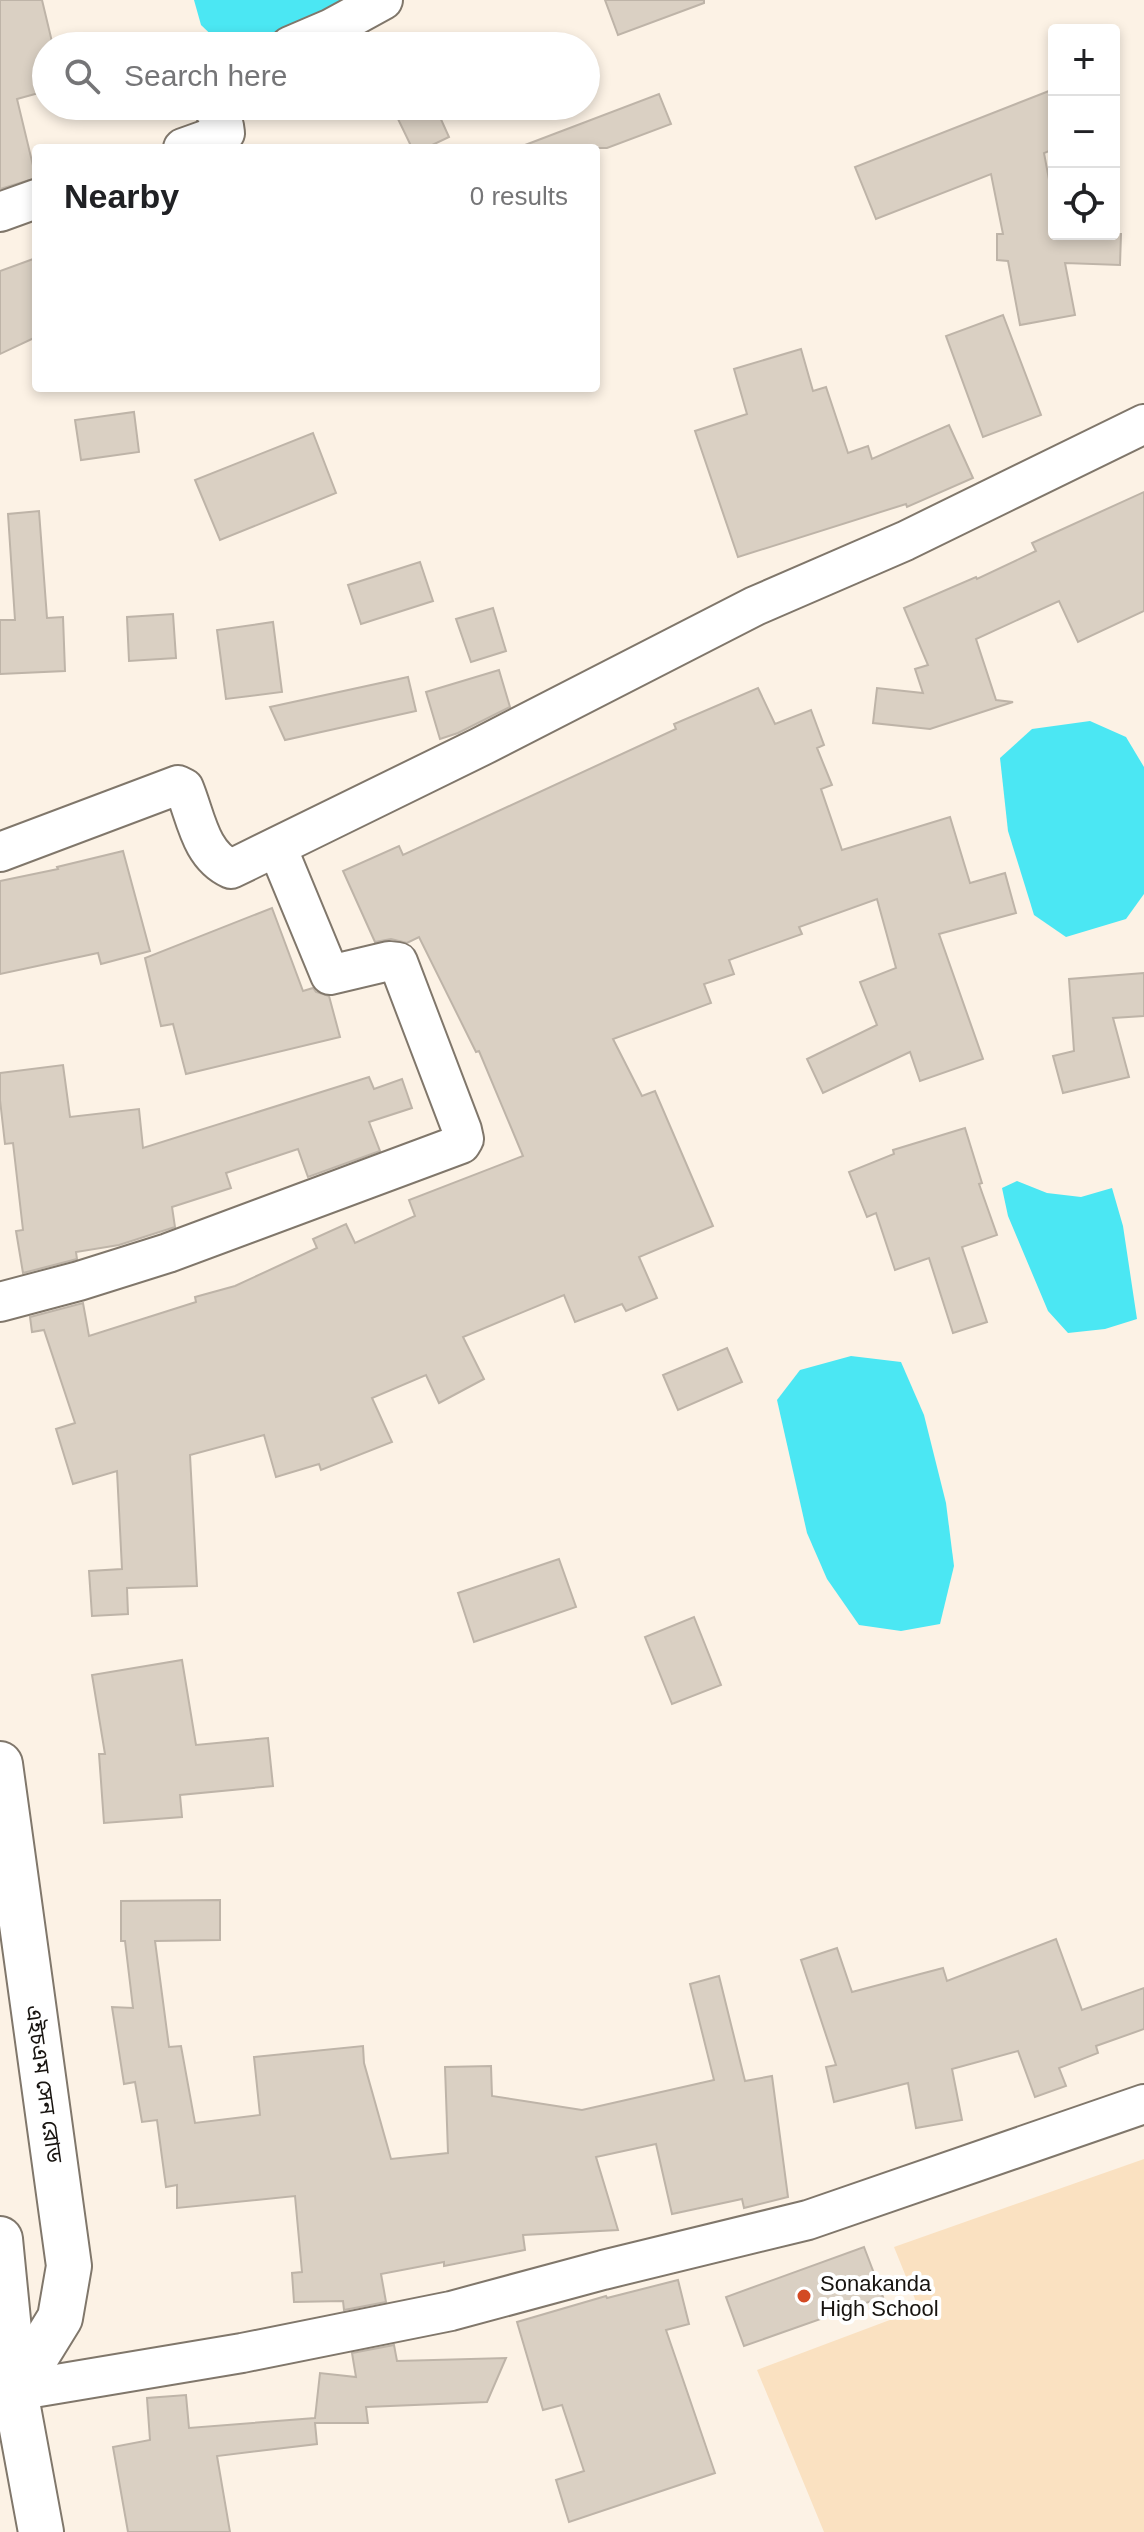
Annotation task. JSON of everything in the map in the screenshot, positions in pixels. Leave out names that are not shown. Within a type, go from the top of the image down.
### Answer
[{"type":"main road","name":"এইচএম সেন রোড","points":[[0,1764],[69,2266],[60,2318],[15,2391]]},
{"type":"main road","points":[[0,2239],[15,2391],[41,2532]]},
{"type":"street","points":[[323,32],[383,0]]},
{"type":"street","points":[[194,144],[225,133],[220,120]]},
{"type":"street","points":[[0,212],[32,200]]},
{"type":"street","points":[[0,852],[173,785],[184,788],[195,823],[217,862],[231,869],[480,747],[755,606],[905,541],[1144,424]]},
{"type":"street","points":[[0,1302],[168,1253],[461,1144],[464,1139],[462,1130],[398,962],[389,961],[330,975],[277,847]]},
{"type":"street","points":[[15,2391],[242,2353],[451,2311],[808,2220],[1144,2104]]},
{"type":"shaded area","points":[[1144,2159],[1144,2532],[824,2532],[757,2370],[919,2309],[894,2247]]},
{"type":"water","points":[[194,0],[362,0],[309,32],[208,32],[201,25]]},
{"type":"water","points":[[1090,721],[1126,737],[1144,767],[1144,894],[1126,919],[1066,937],[1034,915],[1008,831],[1000,758],[1032,729]]},
{"type":"water","points":[[1017,1181],[1047,1193],[1081,1197],[1112,1188],[1123,1226],[1137,1319],[1105,1329],[1068,1333],[1048,1311],[1008,1216],[1002,1188]]},
{"type":"water","points":[[851,1356],[901,1362],[924,1415],[946,1503],[954,1566],[940,1624],[901,1631],[859,1625],[827,1579],[807,1533],[777,1400],[800,1370]]},
{"type":"building","points":[[0,0],[42,0],[50,32],[32,32],[32,95],[17,99],[32,161],[32,179],[0,189]]},
{"type":"building","points":[[605,0],[704,0],[704,3],[618,35]]},
{"type":"building","points":[[1048,91],[1048,151],[1044,153],[1048,174],[1048,240],[1120,240],[1121,234],[1120,265],[1065,263],[1075,315],[1020,325],[1008,261],[997,260],[997,234],[1003,234],[991,174],[876,219],[855,167]]},
{"type":"building","points":[[659,94],[671,124],[607,148],[600,148],[600,144],[528,144],[591,120],[600,120],[600,116]]},
{"type":"building","points":[[398,120],[441,120],[449,137],[434,144],[410,144]]},
{"type":"building","points":[[32,259],[32,339],[0,354],[0,271]]},
{"type":"building","points":[[1003,315],[1041,415],[983,437],[946,336]]},
{"type":"building","points":[[801,349],[813,391],[826,387],[848,453],[868,446],[872,459],[949,425],[973,478],[907,507],[906,504],[738,557],[695,431],[747,414],[734,369]]},
{"type":"building","points":[[134,412],[139,452],[81,460],[75,420]]},
{"type":"building","points":[[313,433],[336,493],[220,540],[195,480]]},
{"type":"building","points":[[1144,492],[1144,611],[1078,642],[1059,601],[976,639],[996,700],[1013,702],[930,729],[873,723],[877,688],[923,693],[915,669],[928,665],[904,608],[1036,551],[1032,543]]},
{"type":"building","points":[[39,511],[47,618],[63,617],[65,671],[0,674],[0,620],[15,620],[8,514]]},
{"type":"building","points":[[420,562],[433,601],[361,624],[348,585]]},
{"type":"building","points":[[493,608],[506,651],[471,662],[456,619]]},
{"type":"building","points":[[173,614],[176,658],[129,661],[127,617]]},
{"type":"building","points":[[273,622],[282,692],[226,699],[217,630]]},
{"type":"building","points":[[499,670],[510,707],[440,739],[426,692]]},
{"type":"building","points":[[408,677],[416,711],[285,740],[270,707]]},
{"type":"building","points":[[758,688],[775,724],[811,710],[824,745],[817,748],[832,785],[821,789],[842,850],[950,817],[970,883],[1005,873],[1016,913],[939,934],[983,1059],[920,1081],[910,1052],[823,1093],[807,1059],[877,1025],[860,982],[896,968],[877,899],[799,927],[802,934],[729,960],[734,974],[704,984],[711,1003],[613,1039],[642,1096],[655,1091],[713,1226],[639,1257],[657,1298],[626,1311],[622,1304],[575,1322],[564,1295],[463,1337],[484,1379],[439,1403],[426,1375],[372,1398],[392,1442],[321,1470],[319,1464],[276,1477],[264,1435],[190,1455],[197,1586],[127,1588],[128,1614],[92,1616],[89,1571],[122,1569],[117,1471],[73,1484],[56,1429],[75,1423],[44,1330],[32,1332],[30,1317],[83,1303],[89,1336],[196,1302],[195,1297],[235,1286],[317,1248],[313,1239],[346,1224],[355,1243],[415,1216],[409,1200],[523,1156],[479,1051],[476,1052],[419,937],[407,943],[391,939],[375,942],[343,871],[399,846],[403,855],[676,729],[674,724]]},
{"type":"building","points":[[123,851],[150,951],[101,964],[98,953],[0,974],[0,881]]},
{"type":"building","points":[[272,908],[303,991],[313,988],[329,996],[340,1037],[186,1074],[173,1024],[161,1026],[145,958]]},
{"type":"building","points":[[1144,973],[1144,1016],[1113,1018],[1129,1077],[1063,1093],[1053,1056],[1074,1051],[1069,979]]},
{"type":"building","points":[[63,1065],[70,1117],[139,1109],[143,1148],[369,1077],[374,1089],[402,1079],[412,1108],[369,1122],[380,1151],[308,1177],[298,1149],[226,1173],[231,1188],[172,1207],[175,1227],[119,1245],[76,1252],[77,1259],[23,1273],[16,1231],[23,1230],[13,1143],[5,1144],[0,1073]]},
{"type":"building","points":[[965,1128],[982,1183],[979,1184],[997,1235],[962,1247],[987,1322],[953,1333],[929,1258],[895,1270],[876,1213],[867,1217],[849,1172],[894,1154],[893,1150]]},
{"type":"building","points":[[727,1348],[742,1382],[678,1410],[663,1375]]},
{"type":"building","points":[[559,1559],[576,1607],[474,1642],[458,1593]]},
{"type":"building","points":[[694,1617],[721,1685],[672,1704],[645,1637]]},
{"type":"building","points":[[182,1660],[196,1745],[268,1738],[273,1786],[180,1795],[182,1817],[104,1823],[99,1754],[105,1754],[92,1675]]},
{"type":"building","points":[[220,1900],[220,1940],[155,1941],[169,2047],[181,2046],[195,2123],[260,2115],[254,2057],[363,2046],[364,2063],[391,2159],[448,2153],[445,2067],[491,2066],[492,2096],[582,2110],[714,2080],[690,1984],[719,1976],[745,2081],[772,2076],[788,2197],[744,2208],[742,2199],[672,2214],[656,2144],[596,2157],[618,2230],[523,2235],[525,2250],[444,2266],[444,2262],[381,2274],[386,2302],[344,2310],[343,2301],[294,2302],[292,2273],[302,2272],[295,2196],[177,2208],[177,2185],[166,2187],[157,2120],[142,2122],[135,2082],[124,2084],[112,2007],[133,2008],[125,1941],[121,1941],[121,1901]]},
{"type":"building","points":[[1056,1939],[1082,2010],[1144,1988],[1144,2029],[1096,2046],[1098,2053],[1059,2068],[1066,2086],[1035,2097],[1018,2051],[952,2069],[962,2120],[916,2128],[908,2083],[834,2102],[826,2067],[836,2065],[801,1960],[837,1948],[852,1992],[943,1968],[947,1981]]},
{"type":"building","points":[[864,2247],[883,2297],[744,2346],[726,2297]]},
{"type":"building","points":[[678,2280],[689,2324],[666,2330],[715,2473],[569,2522],[556,2480],[584,2471],[562,2405],[543,2410],[517,2322],[606,2296]]},
{"type":"building","points":[[394,2345],[397,2361],[506,2358],[487,2402],[366,2407],[368,2423],[315,2423],[317,2444],[217,2456],[230,2532],[128,2532],[113,2447],[150,2440],[147,2398],[186,2395],[189,2428],[315,2418],[320,2373],[356,2377],[352,2353]]},
{"type":"place","name":"Sonakanda High School","points":[[804,2296]]}]
